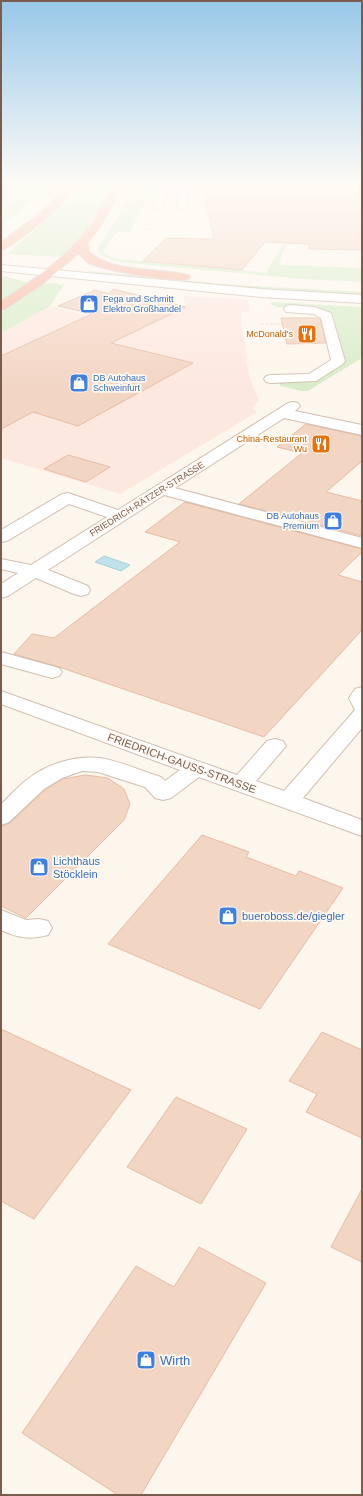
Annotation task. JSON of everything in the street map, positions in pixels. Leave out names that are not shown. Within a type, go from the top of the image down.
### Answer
[{"type":"highway","points":[[1,306],[54,269],[71,253]]},
{"type":"highway","points":[[85,253],[92,260],[118,268],[184,277]]},
{"type":"street","points":[[3,263],[260,294],[362,299]]},
{"type":"street","points":[[54,269],[184,277],[284,286],[362,290]]},
{"type":"street","points":[[271,379],[311,378],[338,361],[327,316],[325,314],[315,311],[278,308]]},
{"type":"street","name":"FRIEDRICH-RÄTZER-STRASSE","points":[[1,592],[288,409],[362,430]]},
{"type":"street","points":[[162,490],[362,543]]},
{"type":"street","points":[[1,537],[68,498],[120,516]]},
{"type":"street","points":[[1,564],[35,571],[54,577],[81,590]]},
{"type":"street","points":[[1,649],[52,672]]},
{"type":"street","points":[[362,692],[359,698],[362,706]]},
{"type":"street","name":"FRIEDRICH-GAUSS-STRASSE","points":[[1,697],[362,828]]},
{"type":"street","points":[[288,801],[362,715]]},
{"type":"street","points":[[241,784],[275,746]]},
{"type":"street","points":[[1,817],[36,784],[54,773],[80,764],[100,765],[153,782],[163,793],[197,768]]},
{"type":"street","points":[[1,920],[23,929],[39,928]]},
{"type":"path","points":[[261,324],[282,324]]},
{"type":"shaded area","points":[[183,296],[248,300],[250,311],[240,312],[249,376],[259,400],[252,408],[257,412],[120,494],[1,458],[1,333],[50,306],[102,320],[149,325],[186,307]]},
{"type":"green space","points":[[8,253],[66,253],[62,257],[7,254]]},
{"type":"green space","points":[[99,253],[104,253],[120,259],[266,273],[278,253],[282,253],[279,265],[362,268],[362,282],[305,279],[128,263],[114,261],[100,255]]},
{"type":"green space","points":[[88,271],[234,285],[362,292],[362,295],[287,292],[90,274]]},
{"type":"green space","points":[[1,276],[3,276],[30,283],[1,301]]},
{"type":"green space","points":[[52,283],[64,285],[50,306],[1,333],[1,313],[41,285]]},
{"type":"green space","points":[[272,302],[362,307],[362,358],[308,391],[301,391],[281,386],[278,383],[279,382],[305,380],[343,361],[333,315],[301,309],[277,307],[270,304]]},
{"type":"water","points":[[104,556],[130,565],[121,571],[95,562]]},
{"type":"building","points":[[151,253],[256,253],[242,270],[143,261]]},
{"type":"building","name":"DB Autohaus Schweinfurt","points":[[113,289],[186,307],[111,343],[193,363],[78,426],[33,412],[1,429],[1,356],[92,314],[58,306],[95,290],[109,294]]},
{"type":"building","name":"McDonald's","points":[[281,318],[320,319],[326,343],[287,344]]},
{"type":"building","points":[[306,424],[362,436],[362,461],[326,492],[362,501],[362,536],[239,504],[302,453],[277,447]]},
{"type":"building","points":[[68,455],[110,467],[86,482],[44,469]]},
{"type":"building","points":[[185,502],[362,549],[362,552],[338,575],[362,582],[362,630],[264,737],[59,667],[14,654],[32,634],[54,638],[180,542],[145,532]]},
{"type":"building","name":"Lichthaus Stöcklein","points":[[85,775],[108,778],[124,789],[130,804],[124,820],[26,918],[1,906],[1,827],[10,823],[45,790],[63,779]]},
{"type":"building","name":"bueroboss.de/giegler","points":[[202,835],[249,852],[246,857],[296,876],[299,871],[343,888],[260,1009],[108,944]]},
{"type":"building","points":[[1,1029],[131,1090],[34,1219],[1,1201]]},
{"type":"building","points":[[322,1032],[362,1050],[362,1138],[306,1112],[317,1094],[289,1081]]},
{"type":"building","points":[[176,1097],[247,1129],[201,1204],[127,1167]]},
{"type":"building","points":[[362,1189],[362,1262],[331,1247]]},
{"type":"building","name":"Wirth","points":[[199,1247],[266,1283],[141,1495],[118,1495],[22,1433],[136,1266],[174,1287]]},
{"type":"place","name":"Fega und Schmitt Elektro Großhandel","points":[[89,304]]},
{"type":"place","name":"McDonald's","points":[[307,334]]},
{"type":"place","name":"DB Autohaus Schweinfurt","points":[[79,383]]},
{"type":"place","name":"China-Restaurant Wu","points":[[321,444]]},
{"type":"place","name":"DB Autohaus Premium","points":[[333,521]]},
{"type":"place","name":"Lichthaus Stöcklein","points":[[39,867]]},
{"type":"place","name":"bueroboss.de/giegler","points":[[228,916]]},
{"type":"place","name":"Wirth","points":[[146,1360]]}]
